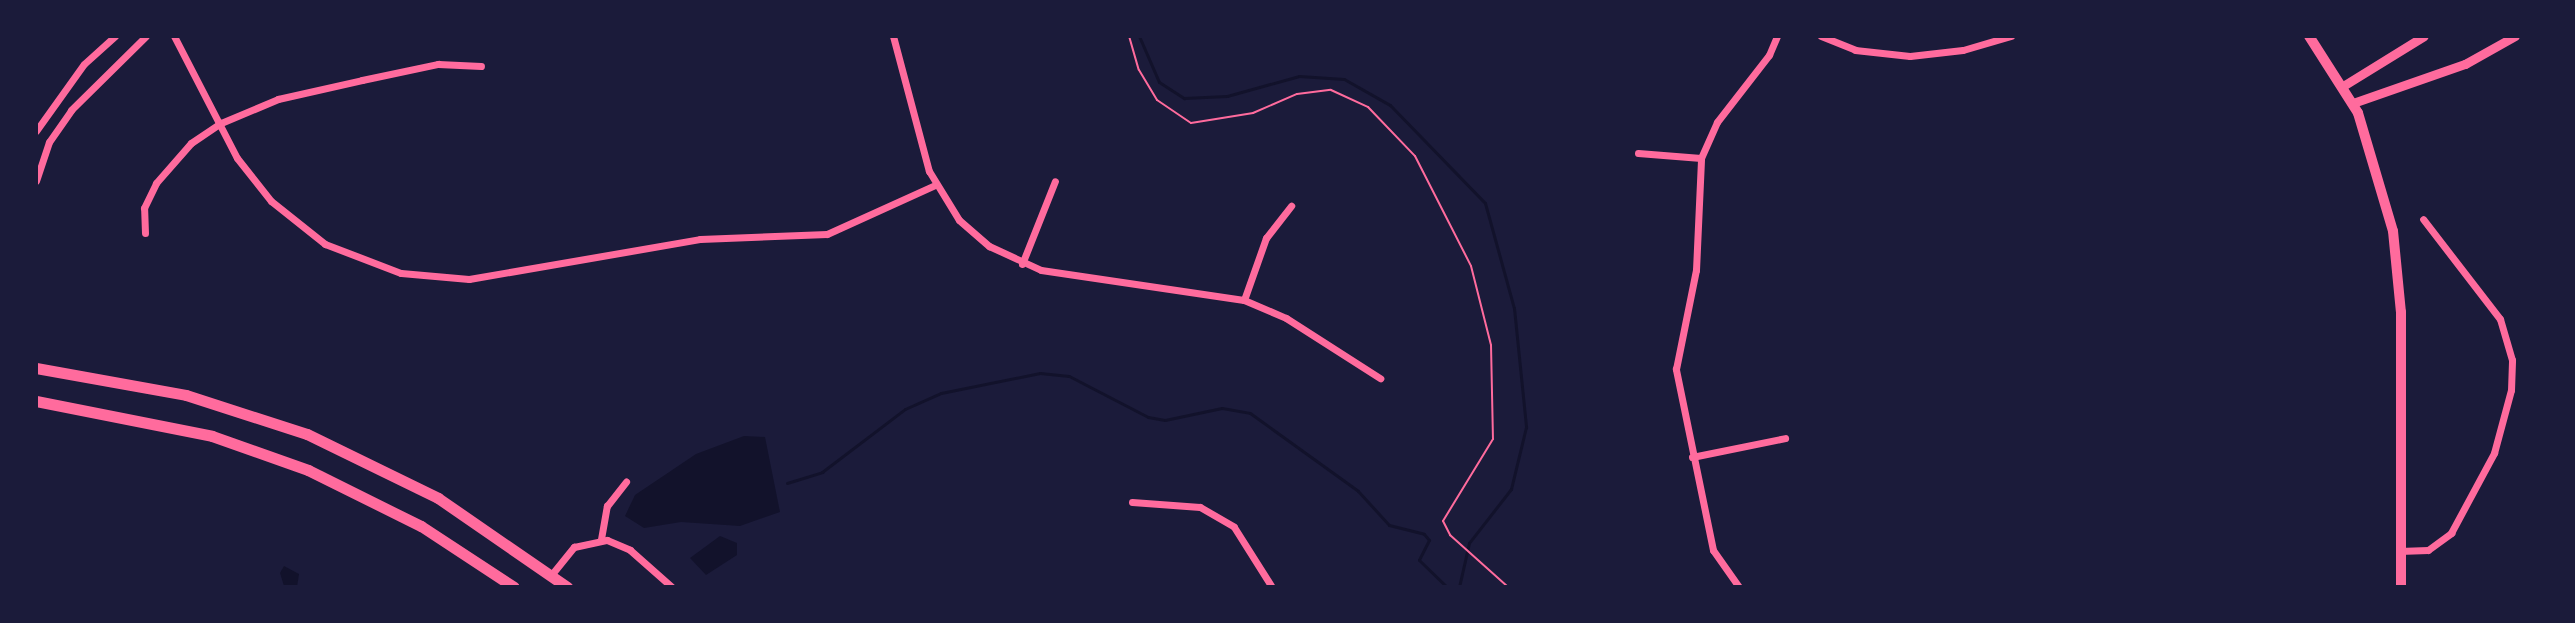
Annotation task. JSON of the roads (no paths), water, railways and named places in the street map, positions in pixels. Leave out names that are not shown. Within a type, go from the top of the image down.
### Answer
[{"type":"main road","points":[[2309,36],[2353,103],[2387,199],[2399,277],[2401,587]]},
{"type":"main road","points":[[36,368],[186,395],[307,434],[438,498],[567,587]]},
{"type":"main road","points":[[36,401],[182,428],[308,470],[421,526],[514,587]]},
{"type":"street","points":[[36,131],[77,73],[115,36]]},
{"type":"street","points":[[36,181],[49,142],[71,110],[146,36]]},
{"type":"street","points":[[174,36],[253,180],[301,227],[373,265],[440,279],[497,276],[700,239],[827,234],[935,185]]},
{"type":"street","points":[[893,36],[935,185],[977,238],[1022,264],[1244,300],[1286,318],[1380,378]]},
{"type":"street","points":[[1739,587],[1713,550],[1676,369],[1696,270],[1701,158],[1717,122],[1769,55],[1777,36]]},
{"type":"street","points":[[1821,36],[1855,50],[1910,56],[1963,50],[2011,36]]},
{"type":"street","points":[[2343,86],[2424,36]]},
{"type":"street","points":[[2353,103],[2381,89],[2455,68],[2515,36]]},
{"type":"street","points":[[145,233],[144,208],[156,183],[191,143],[221,123],[267,103],[362,80],[438,64],[481,66]]},
{"type":"street","points":[[1638,153],[1701,158]]},
{"type":"street","points":[[1022,264],[1055,181]]},
{"type":"street","points":[[1244,300],[1266,238],[1291,206]]},
{"type":"street","points":[[2399,551],[2428,550],[2451,533],[2494,453],[2511,390],[2512,360],[2500,319],[2423,219]]},
{"type":"street","points":[[1692,457],[1785,438]]},
{"type":"street","points":[[601,539],[602,518],[622,481]]},
{"type":"street","points":[[1132,502],[1200,507],[1234,527],[1272,587]]},
{"type":"street","points":[[552,574],[574,547],[601,539],[630,550],[672,587]]},
{"type":"waterway","points":[[1139,36],[1159,82],[1184,98],[1227,96],[1299,76],[1344,79],[1390,105],[1485,203],[1514,308],[1526,427],[1511,489],[1469,543],[1459,587]]},
{"type":"waterway","points":[[787,483],[822,472],[905,409],[941,393],[1040,373],[1069,376],[1148,417],[1165,420],[1222,408],[1250,413],[1358,491],[1389,525],[1424,534],[1429,540],[1419,560],[1447,587]]}]
